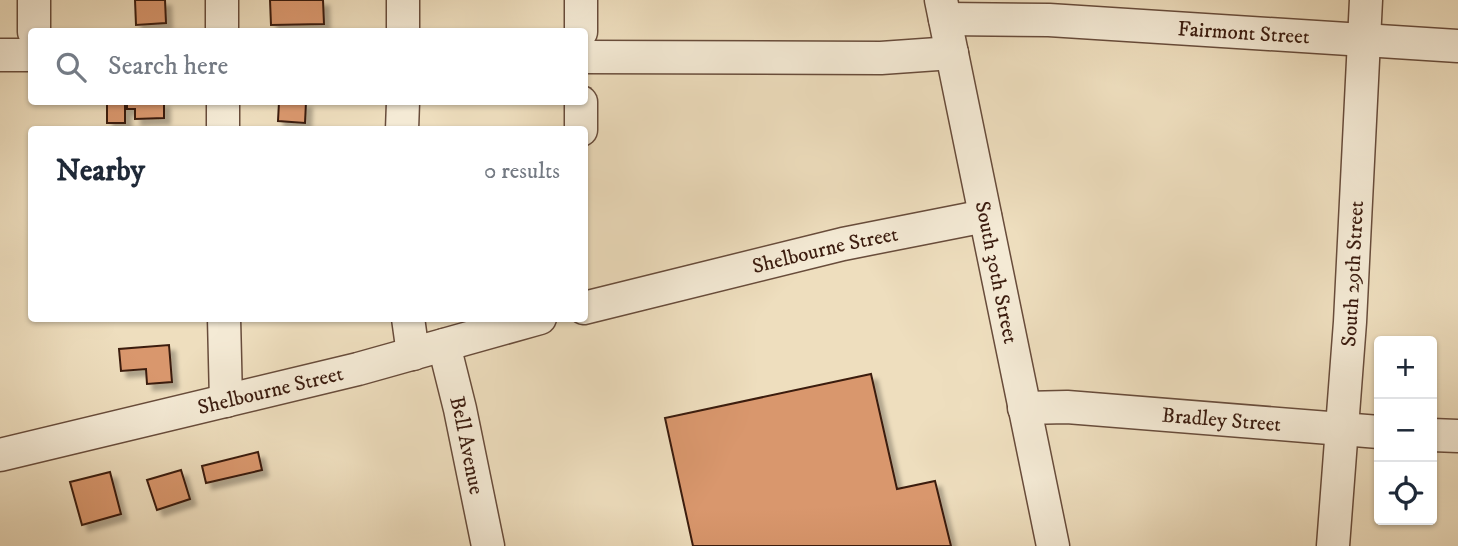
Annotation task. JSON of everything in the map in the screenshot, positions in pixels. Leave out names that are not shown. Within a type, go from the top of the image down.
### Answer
[{"type":"street","points":[[34,0],[34,28]]},
{"type":"street","points":[[222,0],[222,28]]},
{"type":"street","points":[[403,0],[403,28]]},
{"type":"street","points":[[580,0],[581,28]]},
{"type":"street","name":"South 29th Street","points":[[1333,546],[1350,322],[1366,0]]},
{"type":"street","name":"Fairmont Street","points":[[943,10],[1049,20],[1458,46]]},
{"type":"street","name":"South 30th Street","points":[[943,10],[1053,546]]},
{"type":"street","points":[[588,57],[881,58],[952,53]]},
{"type":"street","points":[[0,55],[28,55]]},
{"type":"street","points":[[223,105],[223,126]]},
{"type":"street","points":[[402,126],[403,105]]},
{"type":"street","points":[[581,105],[581,126]]},
{"type":"street","name":"Shelbourne Street","points":[[588,307],[843,244],[937,223],[985,216]]},
{"type":"street","points":[[224,322],[226,401]]},
{"type":"street","points":[[409,322],[413,354]]},
{"type":"street","name":"Shelbourne Street","points":[[0,455],[413,354],[526,322]]},
{"type":"street","name":"Bell Avenue","points":[[444,345],[488,546]]},
{"type":"street","name":"Bradley Street","points":[[1024,408],[1062,407],[1374,432]]},
{"type":"street","points":[[1437,435],[1458,436]]},
{"type":"building","points":[[135,0],[165,0],[166,23],[136,25]]},
{"type":"building","points":[[270,0],[323,0],[324,24],[271,25]]},
{"type":"building","points":[[107,105],[125,105],[125,123],[107,123]]},
{"type":"building","points":[[127,105],[164,105],[164,118],[135,119],[135,109],[127,109]]},
{"type":"building","points":[[279,105],[306,105],[305,123],[278,121]]},
{"type":"building","points":[[169,345],[172,382],[147,384],[146,369],[121,371],[119,349]]},
{"type":"building","points":[[871,374],[897,489],[935,481],[951,546],[693,546],[665,418]]},
{"type":"building","points":[[258,452],[262,470],[206,483],[202,466]]},
{"type":"building","points":[[181,470],[190,499],[157,510],[147,480]]},
{"type":"building","points":[[110,472],[121,514],[82,525],[70,482]]}]
